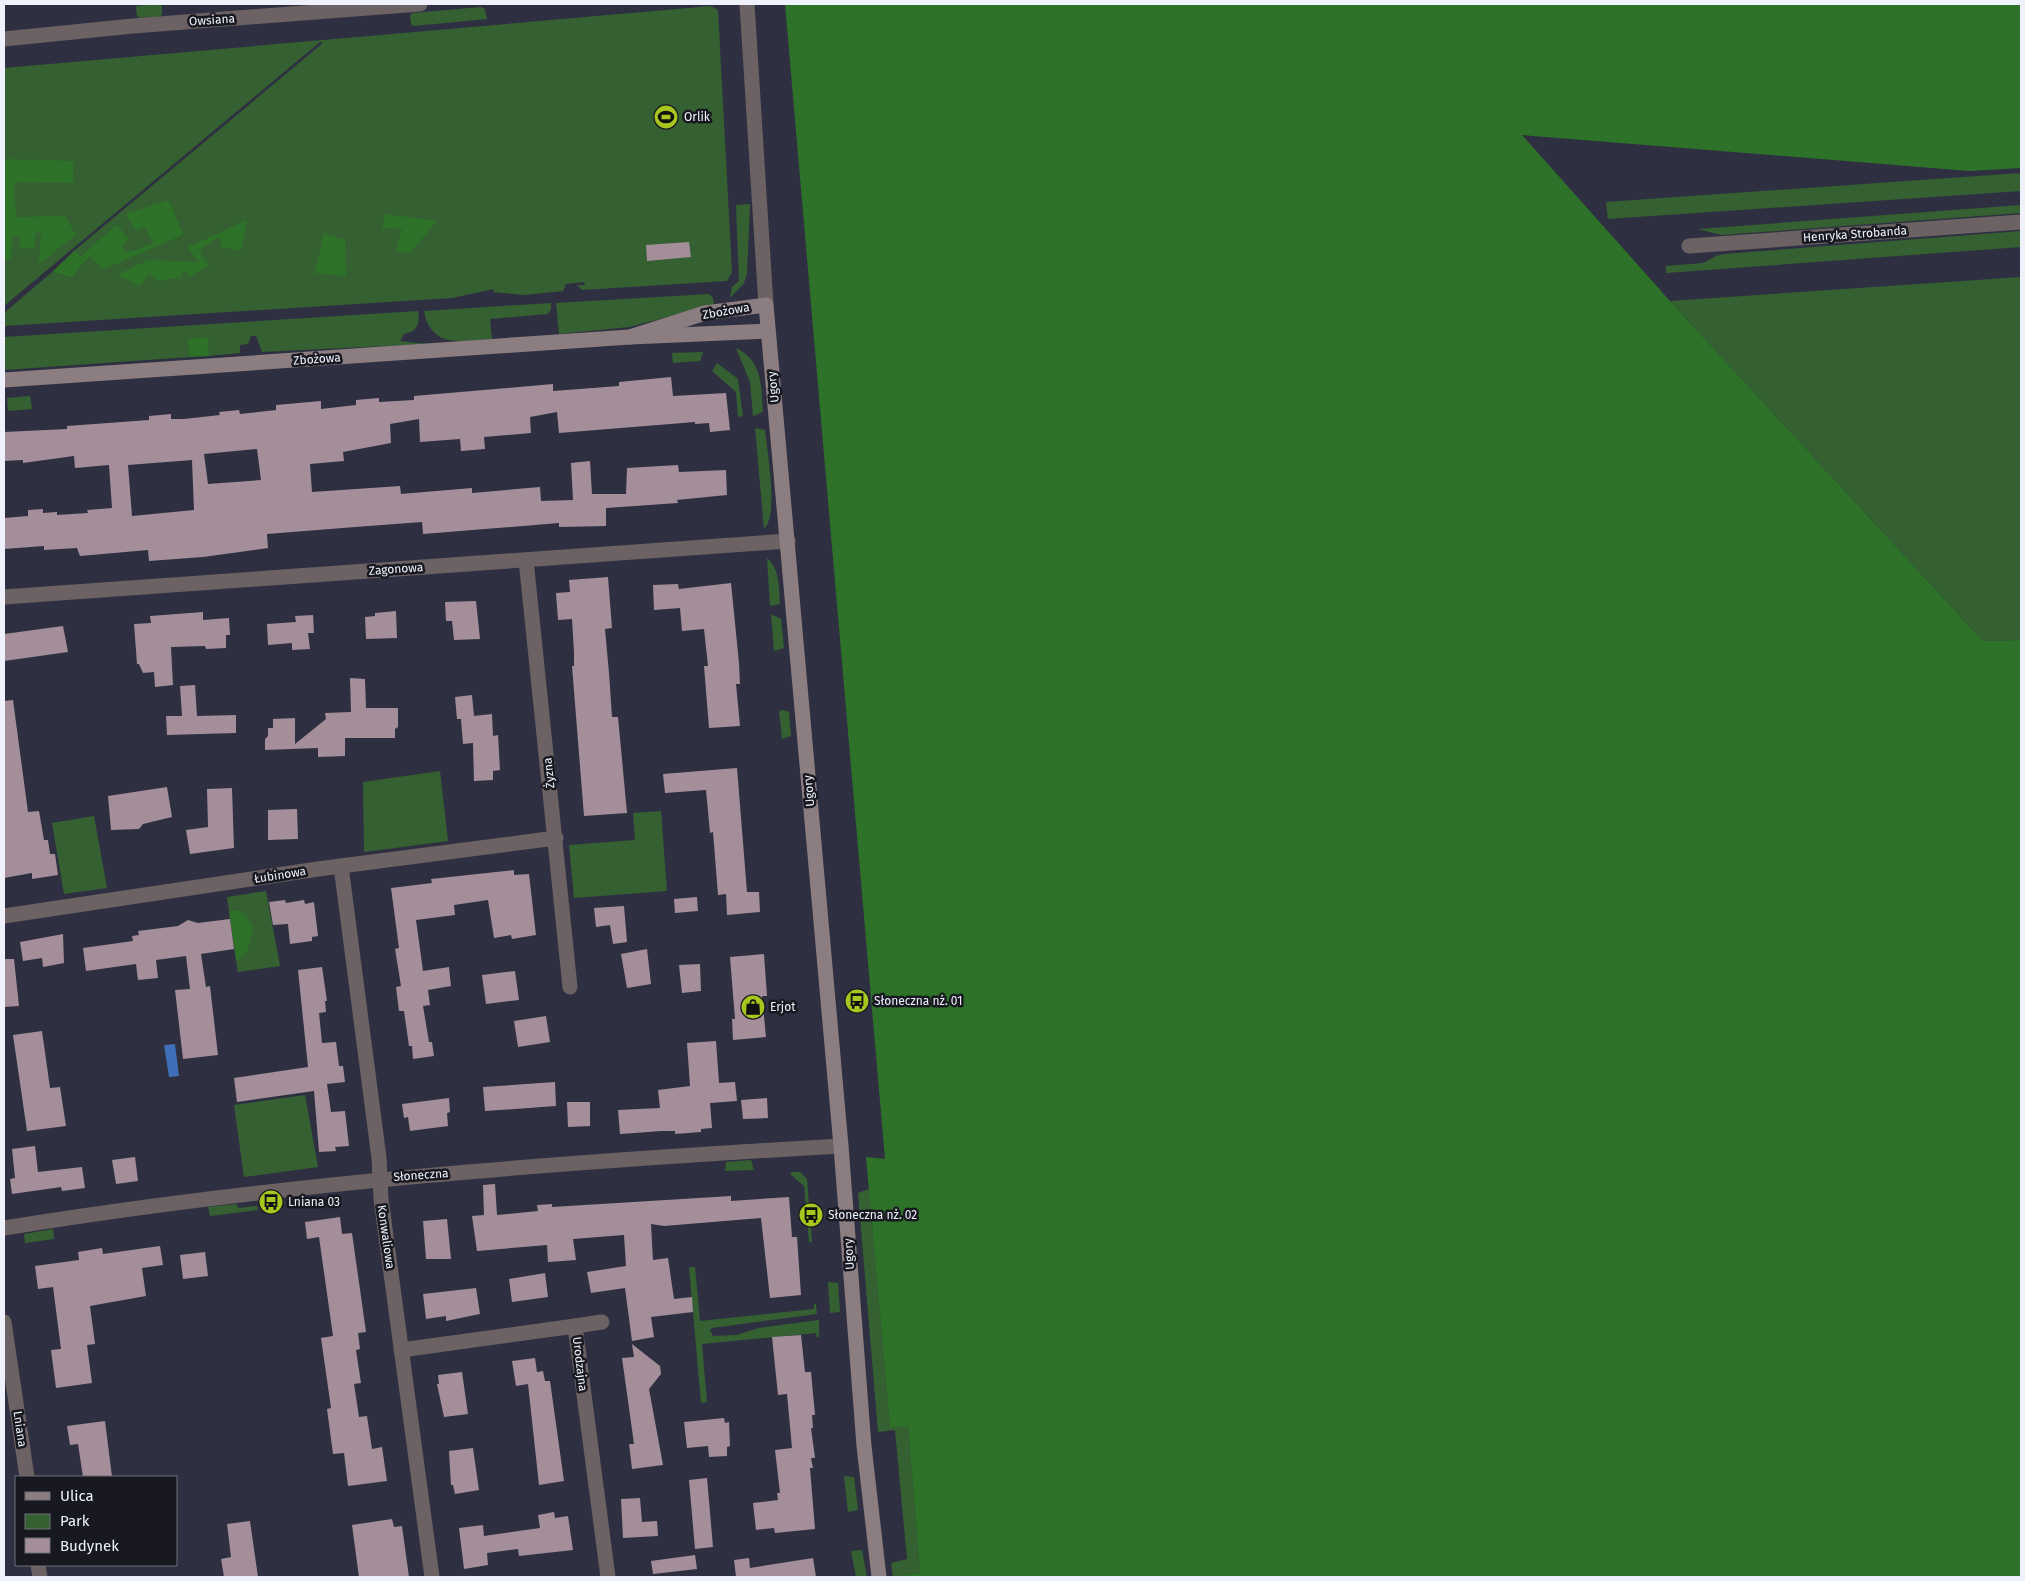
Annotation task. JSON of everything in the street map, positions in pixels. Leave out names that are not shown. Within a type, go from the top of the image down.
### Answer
[{"type":"street","name":"Owsiana","points":[[4,39],[134,26],[420,4]]},
{"type":"street","name":"Ugory","points":[[747,4],[768,331],[788,541],[864,1446],[879,1577]]},
{"type":"street","name":"Henryka Strobanda","points":[[1689,246],[2021,222]]},
{"type":"street","name":"Zbożowa","points":[[630,337],[705,313],[766,305]]},
{"type":"street","name":"Zbożowa","points":[[4,380],[630,337],[768,331]]},
{"type":"street","name":"Zagonowa","points":[[4,597],[788,541]]},
{"type":"street","name":"Żyzna","points":[[526,560],[570,987]]},
{"type":"street","name":"Łubinowa","points":[[4,916],[341,866],[556,838]]},
{"type":"street","name":"Konwaliowa","points":[[341,866],[380,1178],[380,1199],[432,1577]]},
{"type":"street","name":"Słoneczna","points":[[4,1228],[238,1194],[380,1178],[840,1146]]},
{"type":"street","name":"Lniana","points":[[4,1322],[27,1476]]},
{"type":"street","points":[[575,1326],[602,1322]]},
{"type":"street","name":"Urodzajna","points":[[401,1350],[575,1326],[608,1577]]},
{"type":"green space","points":[[159,4],[162,6],[160,17],[140,18],[137,16],[136,6]]},
{"type":"green space","points":[[785,4],[2021,4],[2021,168],[1969,171],[1522,135],[1670,301],[1983,641],[2021,640],[2021,1577],[905,1577],[905,1575],[920,1573],[908,1426],[890,1427],[866,1157],[885,1159]]},
{"type":"green space","points":[[711,6],[718,10],[732,272],[727,281],[582,290],[577,285],[585,285],[584,282],[566,284],[563,291],[524,295],[493,292],[494,289],[452,298],[4,326],[4,313],[52,272],[72,278],[89,257],[104,268],[184,235],[169,200],[145,227],[154,243],[128,252],[122,246],[117,224],[81,256],[75,250],[323,43],[320,42],[4,306],[4,68]]},
{"type":"green space","points":[[481,7],[485,9],[487,19],[414,26],[411,24],[410,16],[412,13]]},
{"type":"green space","points":[[4,159],[73,161],[73,183],[14,182],[16,217],[65,216],[76,235],[39,264],[41,233],[35,233],[35,249],[19,248],[20,237],[13,236],[11,258],[4,259]]},
{"type":"green space","points":[[2021,173],[2021,191],[1608,219],[1606,202]]},
{"type":"green space","points":[[169,200],[184,235],[104,269],[89,257],[72,278],[52,272],[75,250],[81,256],[117,224],[128,239],[122,246],[128,252],[153,243],[145,227],[136,231],[126,214]]},
{"type":"green space","points":[[750,204],[747,274],[744,283],[730,298],[732,287],[739,281],[736,205]]},
{"type":"green space","points":[[2021,205],[2021,213],[1721,235],[1698,229]]},
{"type":"green space","points":[[385,214],[437,221],[409,254],[396,251],[402,229],[382,228]]},
{"type":"green space","points":[[247,220],[241,251],[221,247],[220,236],[199,250],[209,266],[190,276],[183,270],[181,277],[157,281],[149,274],[140,286],[117,275],[148,260],[198,262],[188,247]]},
{"type":"green space","points":[[2021,231],[2021,247],[1666,273],[1666,266],[1703,263],[1724,254]]},
{"type":"green space","points":[[324,233],[345,240],[346,276],[315,273]]},
{"type":"green space","points":[[2021,277],[2021,640],[1983,641],[1670,301]]},
{"type":"green space","points":[[709,294],[713,298],[714,305],[629,327],[559,334],[556,303]]},
{"type":"green space","points":[[551,303],[551,309],[548,314],[490,319],[492,339],[470,341],[449,340],[433,332],[424,311]]},
{"type":"green space","points":[[418,311],[419,320],[417,326],[412,331],[404,334],[400,341],[427,344],[262,352],[256,336],[251,336],[248,344],[240,345],[240,353],[209,356],[207,337],[187,340],[190,357],[4,370],[4,337]]},
{"type":"green space","points":[[208,337],[209,356],[190,357],[187,339]]},
{"type":"green space","points":[[736,348],[745,353],[751,360],[759,375],[763,412],[753,416],[750,382]]},
{"type":"green space","points":[[703,352],[700,361],[673,363],[672,353]]},
{"type":"green space","points":[[717,363],[738,379],[743,416],[738,417],[736,392],[712,371]]},
{"type":"green space","points":[[30,396],[32,409],[8,411],[7,398]]},
{"type":"green space","points":[[755,428],[765,430],[770,467],[771,511],[764,529]]},
{"type":"green space","points":[[767,558],[777,573],[780,604],[770,606]]},
{"type":"green space","points":[[771,614],[781,619],[784,648],[774,651]]},
{"type":"green space","points":[[779,711],[789,712],[791,736],[782,739]]},
{"type":"green space","points":[[440,771],[448,841],[364,852],[363,782]]},
{"type":"green space","points":[[661,811],[667,891],[574,898],[569,845],[635,840],[633,813]]},
{"type":"green space","points":[[94,816],[107,888],[64,894],[52,823]]},
{"type":"green space","points":[[266,891],[280,966],[238,972],[236,961],[247,953],[238,910],[229,911],[227,897]]},
{"type":"green space","points":[[238,910],[246,916],[253,927],[247,953],[236,961],[229,911]]},
{"type":"green space","points":[[305,1095],[318,1167],[244,1177],[234,1105]]},
{"type":"green space","points":[[751,1160],[754,1170],[725,1171],[726,1162]]},
{"type":"green space","points":[[792,1172],[800,1172],[807,1179],[812,1242],[809,1242],[804,1186],[790,1174]]},
{"type":"green space","points":[[869,1189],[890,1426],[908,1425],[920,1573],[905,1575],[905,1577],[893,1577],[891,1563],[907,1559],[895,1430],[878,1432],[858,1193]]},
{"type":"green space","points":[[237,1204],[238,1208],[257,1206],[258,1210],[210,1216],[208,1207]]},
{"type":"green space","points":[[53,1229],[54,1239],[25,1243],[24,1234]]},
{"type":"green space","points":[[689,1267],[695,1267],[700,1321],[814,1309],[814,1304],[816,1304],[817,1314],[712,1328],[710,1330],[713,1336],[736,1335],[759,1328],[819,1320],[819,1337],[817,1338],[816,1333],[702,1344],[707,1402],[701,1403]]},
{"type":"green space","points":[[828,1282],[838,1283],[840,1312],[830,1313]]},
{"type":"green space","points":[[844,1476],[854,1477],[858,1510],[848,1512]]},
{"type":"green space","points":[[862,1550],[867,1577],[856,1577],[851,1551]]},
{"type":"water","points":[[175,1044],[179,1076],[169,1077],[164,1045]]},
{"type":"building","points":[[689,242],[691,257],[647,261],[646,245]]},
{"type":"building","points":[[671,377],[673,396],[726,393],[730,430],[710,432],[709,423],[695,424],[695,422],[559,433],[557,412],[530,417],[531,433],[484,437],[485,449],[461,451],[460,439],[420,442],[419,419],[390,424],[391,443],[343,452],[344,461],[310,464],[312,492],[400,486],[401,494],[472,488],[472,493],[540,487],[541,501],[573,500],[571,463],[590,461],[592,494],[626,494],[627,468],[678,465],[679,472],[726,470],[727,495],[677,500],[678,503],[606,508],[606,526],[559,527],[559,523],[423,534],[422,522],[355,527],[267,534],[268,548],[203,557],[149,561],[148,550],[80,556],[77,548],[44,550],[44,546],[4,549],[4,518],[28,516],[28,510],[43,509],[43,513],[57,512],[57,515],[88,513],[87,510],[112,508],[109,465],[75,468],[74,456],[23,463],[23,460],[4,461],[4,432],[67,429],[67,426],[149,420],[149,416],[171,414],[171,419],[184,419],[220,415],[219,412],[239,410],[240,414],[276,410],[276,405],[321,401],[321,409],[356,405],[356,400],[379,398],[379,402],[414,400],[414,396],[553,384],[553,391],[619,386],[619,382]],"holes":[[[257,449],[261,480],[208,484],[204,454]],[[192,460],[194,510],[132,516],[128,465]]]},
{"type":"building","points":[[608,577],[612,628],[605,629],[612,717],[618,717],[627,813],[584,816],[572,666],[574,666],[574,652],[572,619],[558,620],[556,593],[570,592],[569,580]]},
{"type":"building","points":[[731,583],[739,663],[740,684],[736,684],[740,726],[709,728],[704,666],[708,666],[704,629],[682,631],[680,608],[654,610],[653,585],[678,584],[679,589]]},
{"type":"building","points":[[476,601],[480,639],[454,640],[452,621],[446,621],[445,602]]},
{"type":"building","points":[[396,611],[397,638],[366,639],[365,617],[375,616],[375,613]]},
{"type":"building","points":[[203,612],[203,620],[229,618],[230,635],[226,635],[226,648],[206,649],[205,646],[171,647],[173,685],[155,687],[154,672],[143,673],[139,664],[137,664],[134,624],[151,623],[150,616]]},
{"type":"building","points":[[313,615],[314,633],[308,633],[310,649],[292,650],[292,643],[268,645],[267,624],[296,622],[295,616]]},
{"type":"building","points":[[63,626],[68,652],[4,661],[4,634]]},
{"type":"building","points":[[350,678],[365,679],[366,708],[398,708],[398,727],[395,729],[395,738],[345,738],[345,756],[318,757],[318,748],[265,750],[265,739],[268,736],[268,728],[273,728],[273,719],[295,718],[295,744],[326,719],[325,713],[351,712]]},
{"type":"building","points":[[195,685],[197,716],[236,715],[236,733],[167,735],[166,716],[182,716],[180,686]]},
{"type":"building","points":[[472,695],[474,716],[492,714],[493,736],[498,735],[500,770],[493,771],[493,780],[474,781],[473,743],[463,744],[461,719],[457,719],[455,697]]},
{"type":"building","points":[[13,700],[28,812],[39,811],[44,840],[48,840],[50,854],[55,854],[58,875],[32,879],[32,873],[4,878],[4,701]]},
{"type":"building","points":[[737,768],[747,892],[759,892],[760,912],[727,915],[726,894],[718,895],[713,832],[710,833],[706,790],[665,793],[663,774]]},
{"type":"building","points":[[167,787],[172,817],[143,824],[139,829],[111,830],[108,796]]},
{"type":"building","points":[[232,788],[234,848],[190,854],[186,830],[208,827],[207,789]]},
{"type":"building","points":[[297,809],[298,839],[268,840],[268,810]]},
{"type":"building","points":[[514,870],[514,875],[529,874],[536,935],[512,939],[511,935],[494,938],[488,900],[454,905],[455,915],[416,920],[423,971],[449,967],[451,986],[428,990],[430,1005],[423,1006],[429,1042],[432,1042],[434,1056],[413,1059],[412,1046],[409,1046],[404,1011],[399,1011],[396,987],[401,986],[395,949],[399,948],[391,888],[432,883],[431,879]]},
{"type":"building","points":[[697,897],[698,911],[675,913],[674,899]]},
{"type":"building","points":[[285,900],[286,903],[304,900],[305,904],[314,902],[318,936],[312,937],[312,941],[290,944],[288,924],[273,925],[269,902]]},
{"type":"building","points":[[624,906],[627,942],[613,944],[610,925],[596,927],[594,908]]},
{"type":"building","points":[[230,919],[234,949],[201,954],[206,987],[210,986],[218,1055],[183,1059],[175,990],[190,989],[186,956],[156,960],[158,978],[138,980],[136,964],[86,971],[83,948],[133,941],[132,936],[139,935],[138,931],[178,926],[188,920],[198,923]]},
{"type":"building","points":[[63,934],[64,963],[43,967],[42,958],[23,961],[20,942]]},
{"type":"building","points":[[647,949],[651,984],[627,988],[621,954]]},
{"type":"building","points":[[764,954],[767,996],[762,996],[766,1037],[733,1040],[732,1019],[735,1019],[730,957]]},
{"type":"building","points":[[4,959],[14,959],[19,1006],[4,1007]]},
{"type":"building","points":[[700,964],[701,991],[682,993],[679,965]]},
{"type":"building","points":[[322,967],[327,1001],[325,1001],[326,1012],[319,1013],[322,1043],[336,1042],[339,1066],[343,1066],[345,1082],[327,1084],[331,1112],[345,1111],[349,1146],[335,1147],[336,1151],[319,1152],[314,1091],[237,1102],[234,1078],[308,1067],[298,970]]},
{"type":"building","points":[[515,971],[519,1000],[486,1004],[482,975]]},
{"type":"building","points":[[546,1016],[550,1042],[518,1047],[514,1021]]},
{"type":"building","points":[[42,1031],[50,1088],[60,1087],[66,1126],[27,1131],[13,1035]]},
{"type":"building","points":[[716,1041],[719,1083],[735,1082],[737,1101],[710,1103],[712,1128],[701,1129],[701,1132],[675,1134],[675,1131],[662,1131],[620,1134],[618,1110],[660,1108],[658,1090],[690,1086],[687,1043]]},
{"type":"building","points":[[555,1082],[556,1106],[485,1111],[483,1087]]},
{"type":"building","points":[[449,1098],[448,1126],[410,1131],[408,1117],[404,1118],[402,1104]]},
{"type":"building","points":[[767,1098],[768,1118],[743,1119],[741,1100]]},
{"type":"building","points":[[567,1102],[590,1102],[590,1126],[568,1127]]},
{"type":"building","points":[[35,1146],[38,1172],[82,1167],[85,1188],[62,1191],[61,1187],[12,1194],[10,1179],[15,1178],[12,1149]]},
{"type":"building","points":[[135,1157],[138,1181],[116,1184],[112,1160]]},
{"type":"building","points":[[495,1184],[497,1215],[538,1211],[537,1205],[552,1204],[552,1207],[731,1196],[731,1201],[789,1197],[792,1237],[797,1237],[801,1295],[770,1298],[761,1218],[664,1226],[651,1224],[653,1260],[668,1258],[674,1299],[692,1297],[693,1312],[651,1317],[654,1337],[632,1341],[625,1288],[591,1293],[587,1272],[626,1266],[624,1235],[573,1239],[576,1260],[548,1262],[547,1245],[477,1251],[472,1216],[484,1215],[483,1185]]},
{"type":"building","points":[[340,1217],[342,1234],[352,1233],[366,1332],[358,1333],[360,1349],[356,1350],[361,1383],[354,1384],[359,1417],[367,1416],[372,1449],[382,1447],[387,1481],[348,1486],[344,1453],[333,1454],[327,1409],[331,1408],[321,1338],[333,1336],[319,1237],[307,1239],[305,1222]]},
{"type":"building","points":[[447,1219],[451,1259],[426,1259],[423,1221]]},
{"type":"building","points":[[160,1246],[163,1265],[142,1268],[146,1296],[90,1306],[95,1344],[87,1345],[92,1383],[56,1388],[51,1350],[61,1349],[53,1287],[38,1289],[35,1266],[79,1260],[78,1252],[102,1248],[103,1254]]},
{"type":"building","points":[[205,1252],[208,1276],[183,1279],[180,1255]]},
{"type":"building","points":[[545,1273],[548,1297],[512,1302],[509,1279]]},
{"type":"building","points":[[476,1288],[480,1314],[446,1321],[446,1316],[426,1319],[423,1294]]},
{"type":"building","points":[[801,1335],[805,1372],[811,1372],[815,1415],[812,1415],[813,1428],[811,1428],[815,1458],[811,1458],[813,1468],[810,1468],[815,1529],[775,1533],[774,1528],[756,1530],[753,1503],[778,1500],[777,1493],[780,1493],[775,1450],[792,1448],[787,1394],[778,1395],[772,1337]]},
{"type":"building","points":[[632,1344],[660,1366],[661,1374],[649,1389],[663,1465],[632,1469],[629,1444],[634,1444],[622,1358],[634,1357]]},
{"type":"building","points":[[535,1358],[537,1372],[543,1371],[545,1381],[550,1381],[564,1481],[539,1485],[528,1384],[516,1386],[512,1361]]},
{"type":"building","points":[[462,1372],[468,1414],[444,1417],[437,1384],[439,1384],[438,1375]]},
{"type":"building","points":[[724,1418],[725,1423],[729,1422],[730,1446],[727,1447],[727,1456],[709,1457],[708,1446],[687,1448],[684,1422]]},
{"type":"building","points":[[105,1421],[112,1476],[83,1476],[78,1444],[70,1445],[67,1426]]},
{"type":"building","points":[[473,1448],[479,1490],[455,1494],[453,1485],[451,1485],[449,1451]]},
{"type":"building","points":[[707,1478],[713,1547],[695,1549],[689,1480]]},
{"type":"building","points":[[640,1498],[642,1522],[657,1521],[658,1536],[623,1538],[621,1499]]},
{"type":"building","points":[[554,1512],[555,1518],[568,1516],[573,1550],[519,1556],[518,1549],[487,1553],[488,1565],[464,1569],[459,1528],[483,1525],[484,1536],[540,1528],[538,1515]]},
{"type":"building","points":[[392,1519],[394,1527],[402,1526],[409,1577],[359,1577],[352,1525]]},
{"type":"building","points":[[250,1521],[258,1577],[224,1577],[221,1559],[231,1557],[227,1524]]},
{"type":"building","points":[[695,1555],[697,1569],[653,1574],[651,1561]]},
{"type":"building","points":[[749,1558],[750,1568],[813,1558],[816,1577],[736,1577],[734,1560]]},
{"type":"place","name":"Orlik","points":[[666,117]]},
{"type":"place","name":"Słoneczna nż. 01","points":[[857,1001]]},
{"type":"place","name":"Erjot","points":[[753,1007]]},
{"type":"place","name":"Lniana 03","points":[[271,1202]]},
{"type":"place","name":"Słoneczna nż. 02","points":[[811,1215]]}]
